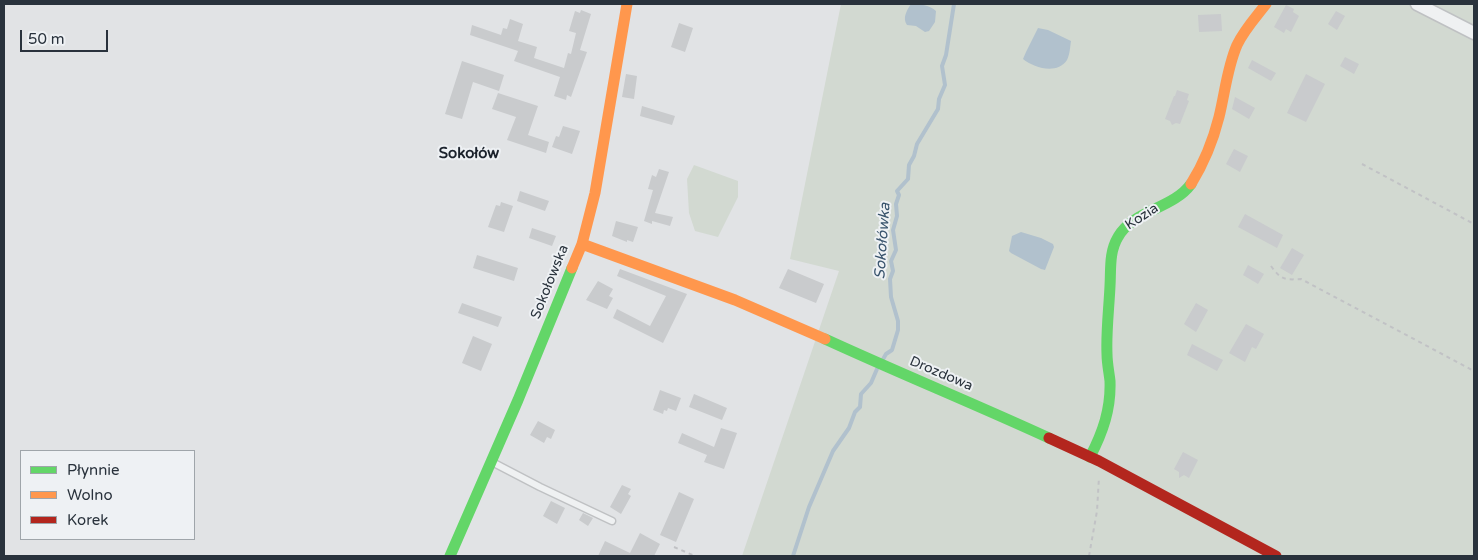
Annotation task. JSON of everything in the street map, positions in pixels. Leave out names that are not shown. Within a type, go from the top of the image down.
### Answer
[{"type":"street","name":"Sokołowska","points":[[450,556],[582,244],[595,194],[627,4]]},
{"type":"street","name":"Kozia","points":[[1095,459],[1110,399],[1107,332],[1111,262],[1116,241],[1119,234],[1134,220],[1187,189],[1198,172],[1214,135],[1234,53],[1244,33],[1266,4]]},
{"type":"street","points":[[1417,4],[1474,33]]},
{"type":"street","name":"Drozdowa","points":[[582,244],[735,300],[988,410],[1095,459],[1276,556]]},
{"type":"lane","points":[[491,462],[612,521]]},
{"type":"path","points":[[1362,164],[1474,224]]},
{"type":"path","points":[[1271,266],[1278,275],[1286,280],[1302,280],[1474,371]]},
{"type":"path","points":[[1089,556],[1096,517],[1095,459]]},
{"type":"path","points":[[674,547],[694,556]]},
{"type":"shaded area","points":[[841,4],[1474,4],[1474,556],[742,556],[839,271],[790,259]]},
{"type":"shaded area","points":[[694,165],[738,181],[738,197],[718,237],[695,231],[689,213],[687,179]]},
{"type":"water","points":[[911,4],[925,5],[936,11],[935,22],[929,31],[925,32],[916,26],[907,25],[905,17]]},
{"type":"water","points":[[1038,28],[1048,30],[1071,41],[1068,58],[1063,65],[1052,69],[1045,68],[1033,65],[1023,59]]},
{"type":"water","points":[[1021,232],[1053,244],[1054,247],[1045,270],[1009,251],[1012,236]]},
{"type":"building","points":[[1286,5],[1294,9],[1293,12],[1299,16],[1291,32],[1286,29],[1284,33],[1274,27]]},
{"type":"building","points":[[581,10],[591,14],[580,50],[587,52],[571,97],[567,95],[566,100],[554,96],[560,77],[514,61],[518,51],[470,35],[472,25],[501,35],[503,28],[507,29],[510,19],[523,24],[518,41],[537,47],[534,58],[564,68],[568,53],[571,54],[576,33],[569,31],[575,11],[580,13]]},
{"type":"building","points":[[1336,11],[1345,16],[1337,30],[1328,24]]},
{"type":"building","points":[[1221,14],[1222,31],[1199,32],[1198,15]]},
{"type":"building","points":[[679,23],[693,28],[685,52],[671,47]]},
{"type":"building","points":[[1345,57],[1359,64],[1354,74],[1340,66]]},
{"type":"building","points":[[1252,60],[1276,73],[1271,81],[1248,68]]},
{"type":"building","points":[[462,61],[504,75],[499,91],[473,82],[462,119],[445,114]]},
{"type":"building","points":[[626,74],[637,76],[634,99],[622,97]]},
{"type":"building","points":[[1306,74],[1325,84],[1306,122],[1287,113]]},
{"type":"building","points":[[1177,90],[1189,94],[1187,100],[1189,101],[1180,124],[1172,125],[1170,121],[1165,119]]},
{"type":"building","points":[[498,93],[538,106],[528,135],[549,142],[546,153],[507,140],[516,117],[492,109]]},
{"type":"building","points":[[1235,97],[1255,108],[1249,119],[1232,109]]},
{"type":"building","points":[[642,106],[675,116],[672,125],[640,116]]},
{"type":"building","points":[[563,126],[580,131],[572,154],[552,147],[556,136],[559,137]]},
{"type":"building","points":[[1234,149],[1248,156],[1240,172],[1226,164]]},
{"type":"building","points":[[659,169],[669,172],[655,213],[673,217],[670,226],[652,221],[652,224],[644,221],[653,190],[648,189],[652,175],[656,177]]},
{"type":"building","points":[[520,191],[549,201],[545,211],[517,201]]},
{"type":"building","points":[[501,202],[513,206],[504,232],[488,227],[496,205],[500,206]]},
{"type":"building","points":[[1245,214],[1283,235],[1277,248],[1238,227]]},
{"type":"building","points":[[616,221],[638,227],[633,242],[627,240],[627,242],[612,236]]},
{"type":"building","points":[[532,228],[556,236],[552,246],[529,238]]},
{"type":"building","points":[[1292,248],[1304,255],[1292,275],[1280,268]]},
{"type":"building","points":[[477,255],[518,268],[514,281],[473,268]]},
{"type":"building","points":[[1248,265],[1264,274],[1258,284],[1243,275]]},
{"type":"building","points":[[620,269],[687,294],[663,343],[613,318],[617,309],[650,326],[666,296],[617,276]]},
{"type":"building","points":[[788,269],[824,284],[816,303],[779,288]]},
{"type":"building","points":[[598,281],[613,289],[609,296],[613,298],[607,309],[586,300]]},
{"type":"building","points":[[462,303],[502,317],[498,327],[458,313]]},
{"type":"building","points":[[1196,303],[1208,310],[1196,332],[1184,324]]},
{"type":"building","points":[[1246,324],[1264,334],[1256,349],[1252,347],[1245,362],[1229,353]]},
{"type":"building","points":[[473,336],[492,344],[481,371],[462,363]]},
{"type":"building","points":[[1192,344],[1223,360],[1217,371],[1187,355]]},
{"type":"building","points":[[660,390],[681,398],[676,411],[668,408],[667,411],[664,410],[663,414],[653,410]]},
{"type":"building","points":[[694,394],[727,408],[722,420],[689,407]]},
{"type":"building","points":[[538,421],[555,430],[551,439],[547,437],[544,443],[530,435]]},
{"type":"building","points":[[721,428],[737,433],[724,469],[704,462],[707,455],[678,443],[682,433],[714,447]]},
{"type":"building","points":[[1183,452],[1198,460],[1189,478],[1184,475],[1179,478],[1179,472],[1174,469]]},
{"type":"building","points":[[622,485],[631,489],[628,494],[631,496],[621,514],[610,507]]},
{"type":"building","points":[[679,492],[694,499],[676,542],[660,535]]},
{"type":"building","points":[[551,501],[565,508],[557,524],[543,516]]},
{"type":"building","points":[[583,513],[593,518],[588,526],[579,520]]},
{"type":"building","points":[[640,533],[660,544],[654,556],[598,556],[605,541],[630,553]]},
{"type":"waterway","name":"Sokołówka","points":[[882,361],[886,354],[892,350],[898,330],[898,321],[891,297],[890,279],[893,271],[891,261],[896,250],[893,230],[897,216],[896,204],[899,195],[897,191],[908,179],[909,165],[917,144],[938,109],[939,99],[945,85],[942,66],[946,55],[954,4]]},
{"type":"waterway","name":"Sokołówka","points":[[793,556],[809,507],[833,451],[849,428],[855,412],[860,407],[861,394],[871,383],[877,369]]},
{"type":"traffic: fast","points":[[1090,457],[1099,439],[1108,411],[1110,381],[1107,337],[1111,261],[1115,243],[1125,228],[1133,221],[1174,199],[1191,184]]},
{"type":"traffic: fast","points":[[450,556],[518,400],[572,268]]},
{"type":"traffic: fast","points":[[825,339],[1049,438]]},
{"type":"traffic: slow","points":[[572,268],[582,244],[595,193],[627,4]]},
{"type":"traffic: slow","points":[[1191,184],[1204,160],[1214,135],[1228,72],[1237,45],[1266,4]]},
{"type":"traffic: slow","points":[[582,244],[735,300],[825,339]]},
{"type":"traffic: jam","points":[[1049,438],[1099,461],[1276,556]]},
{"type":"district","name":"Sokołów","points":[[469,154]]}]
